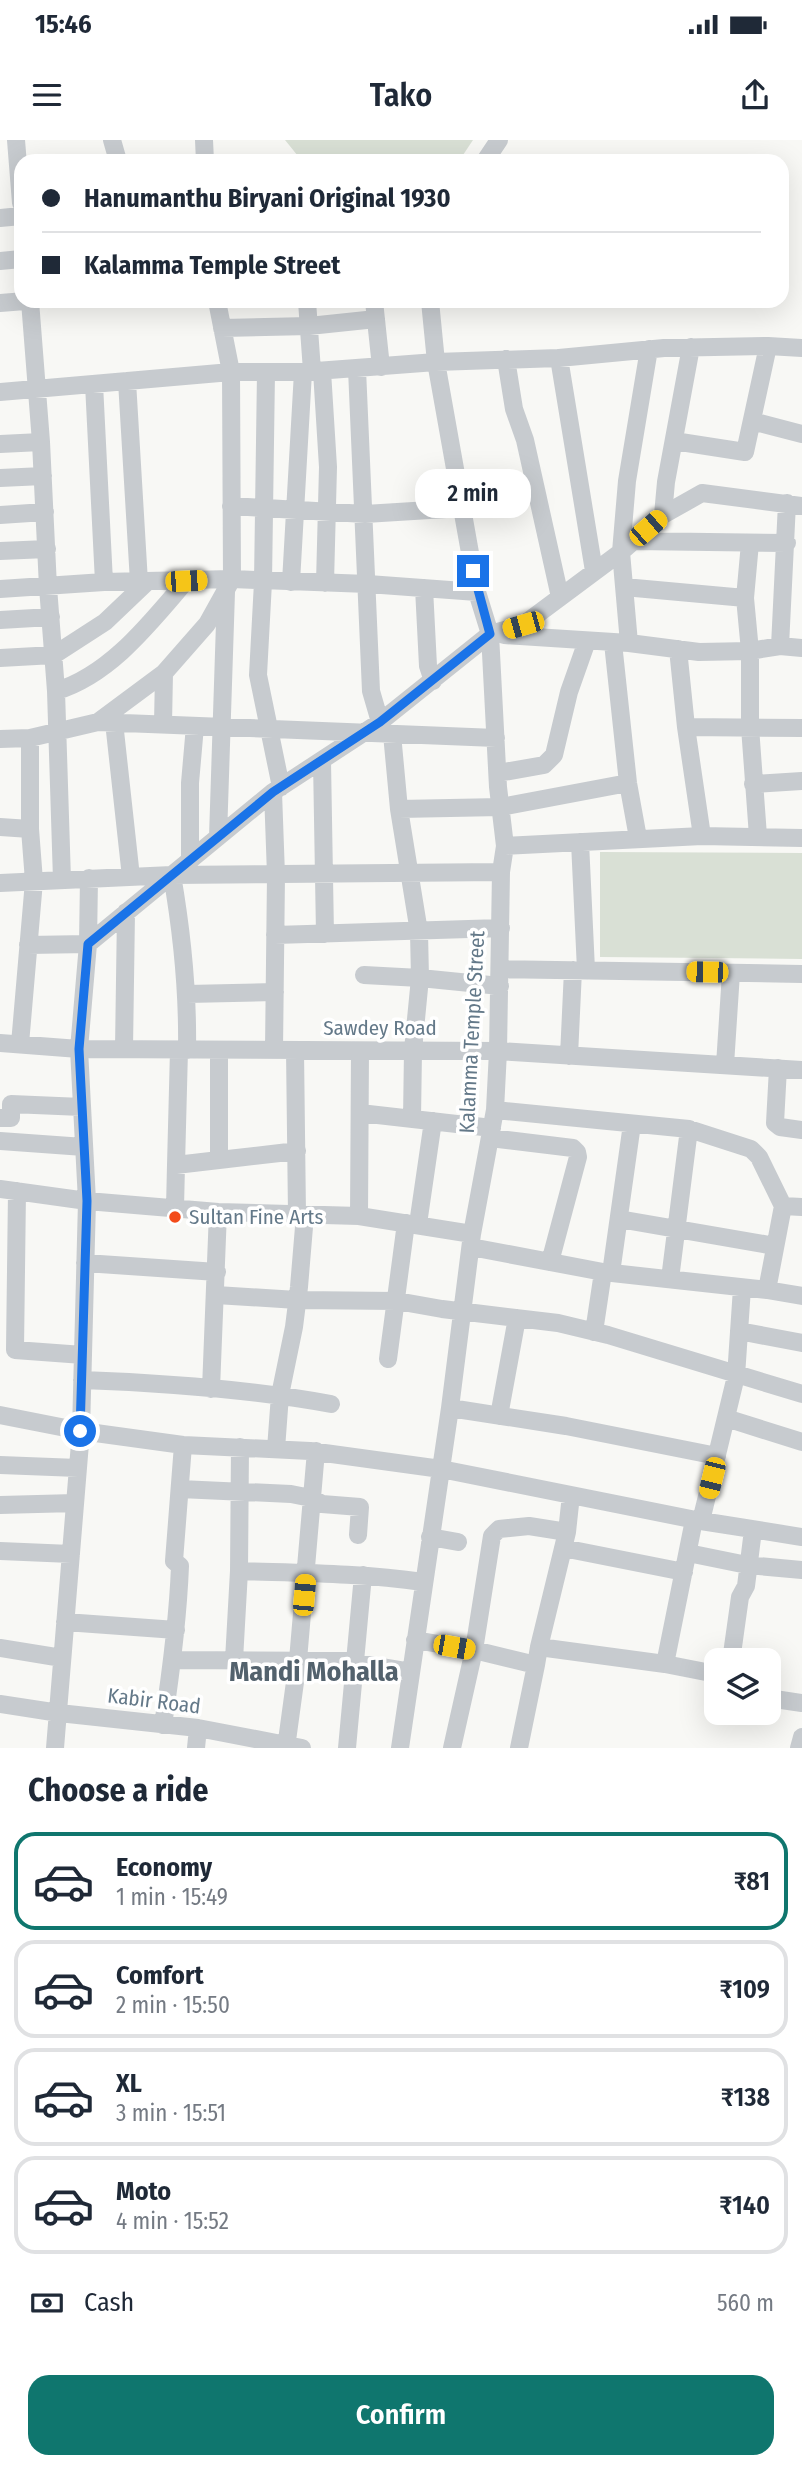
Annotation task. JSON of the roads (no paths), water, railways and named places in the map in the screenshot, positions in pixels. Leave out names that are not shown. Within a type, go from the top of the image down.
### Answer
[{"type":"street","points":[[29,308],[38,388],[54,655],[62,880]]},
{"type":"street","points":[[218,308],[230,372],[231,506],[218,837]]},
{"type":"street","points":[[308,308],[312,371],[328,467],[325,583]]},
{"type":"street","points":[[375,308],[381,366]]},
{"type":"street","name":"Kalamma Temple Street","points":[[400,1748],[450,1408],[471,1240],[492,1125],[498,1051],[501,872],[505,846],[490,634],[477,592],[436,362],[431,308]]},
{"type":"street","points":[[222,328],[309,326],[376,320]]},
{"type":"street","points":[[0,392],[230,372],[312,371],[436,362],[559,358],[649,349],[768,346],[802,348]]},
{"type":"street","points":[[674,441],[745,452],[768,346]]},
{"type":"street","points":[[663,515],[691,347]]},
{"type":"street","points":[[638,838],[628,783],[621,643],[627,546],[627,481],[649,349]]},
{"type":"street","points":[[559,358],[594,572]]},
{"type":"street","points":[[506,359],[514,409],[525,440],[560,597]]},
{"type":"street","points":[[357,369],[371,691],[386,728],[419,932],[420,978],[413,1050],[412,1119]]},
{"type":"street","points":[[290,582],[312,371]]},
{"type":"street","points":[[266,372],[263,582],[258,675],[277,789],[274,1050]]},
{"type":"street","points":[[0,658],[54,655],[105,622],[143,582],[127,381]]},
{"type":"street","points":[[94,384],[104,582]]},
{"type":"street","points":[[752,421],[802,434]]},
{"type":"street","points":[[0,444],[41,442]]},
{"type":"street","points":[[0,478],[43,476]]},
{"type":"street","points":[[386,728],[433,681],[490,634],[523,625],[594,572],[663,515],[702,493],[794,505],[786,544],[780,646]]},
{"type":"street","points":[[231,506],[365,514],[462,508]]},
{"type":"street","points":[[0,514],[45,512]]},
{"type":"street","points":[[750,543],[745,598],[750,651],[753,784],[758,836]]},
{"type":"street","points":[[627,546],[786,544]]},
{"type":"street","points":[[0,551],[47,549]]},
{"type":"street","points":[[56,691],[75,686],[111,660],[149,625],[186,581]]},
{"type":"street","points":[[0,589],[104,582],[186,581],[229,585],[263,582],[368,584],[477,592]]},
{"type":"street","points":[[106,722],[164,673],[207,624],[229,585]]},
{"type":"street","points":[[624,587],[745,598]]},
{"type":"street","points":[[424,588],[428,666],[433,681]]},
{"type":"street","points":[[0,620],[51,617]]},
{"type":"street","points":[[490,634],[621,643],[699,652],[750,651],[780,646],[802,648]]},
{"type":"street","points":[[498,773],[544,765],[550,761],[554,755],[569,692],[587,641]]},
{"type":"street","points":[[678,649],[702,836]]},
{"type":"street","points":[[163,724],[164,673]]},
{"type":"street","points":[[0,739],[30,738],[106,722],[365,733],[386,728],[496,738]]},
{"type":"street","points":[[106,722],[131,877]]},
{"type":"street","points":[[191,859],[190,783],[195,726]]},
{"type":"street","points":[[686,727],[802,728]]},
{"type":"street","points":[[28,945],[88,944],[277,789],[365,733]]},
{"type":"street","points":[[20,1044],[34,881],[30,829],[30,738]]},
{"type":"street","points":[[322,761],[325,934]]},
{"type":"street","points":[[753,784],[802,781]]},
{"type":"street","points":[[399,809],[501,807],[628,783]]},
{"type":"street","points":[[0,827],[30,829]]},
{"type":"street","points":[[505,846],[702,836],[802,838]]},
{"type":"street","points":[[569,1056],[580,970],[580,842]]},
{"type":"street","points":[[0,883],[172,875],[501,872]]},
{"type":"street","points":[[172,875],[187,994],[175,1208]]},
{"type":"street","points":[[55,1748],[78,1468],[83,1355],[87,1201],[79,1049],[88,944],[89,878]]},
{"type":"street","points":[[124,1049],[126,912]]},
{"type":"street","points":[[275,935],[501,928]]},
{"type":"street","points":[[364,975],[500,978],[580,970],[802,974]]},
{"type":"street","points":[[725,1065],[731,973]]},
{"type":"street","points":[[187,994],[275,992]]},
{"type":"street","name":"Sawdey Road","points":[[0,1043],[79,1049],[498,1051],[802,1070]]},
{"type":"street","points":[[219,1050],[219,1160]]},
{"type":"street","points":[[276,1449],[280,1395],[294,1327],[303,1256],[296,1150],[295,1050]]},
{"type":"street","points":[[359,1216],[360,1051]]},
{"type":"street","points":[[778,1068],[775,1122],[780,1127],[802,1130]]},
{"type":"street","points":[[0,1118],[11,1118],[11,1104],[82,1107]]},
{"type":"street","points":[[360,1113],[492,1125],[632,1124],[689,1129],[751,1149],[759,1157],[783,1206],[767,1290]]},
{"type":"street","points":[[388,1359],[433,1121]]},
{"type":"street","points":[[594,1332],[619,1219],[632,1124]]},
{"type":"street","points":[[492,1125],[573,1148],[577,1152],[578,1157],[550,1262]]},
{"type":"street","points":[[670,1279],[689,1129]]},
{"type":"street","points":[[0,1141],[84,1147]]},
{"type":"street","points":[[176,1165],[296,1150]]},
{"type":"street","points":[[83,1355],[15,1350],[9,1190],[87,1201],[218,1212],[359,1216],[412,1224],[550,1262],[607,1273],[802,1296]]},
{"type":"street","points":[[783,1206],[802,1208]]},
{"type":"street","points":[[211,1388],[218,1212]]},
{"type":"street","points":[[619,1219],[775,1246]]},
{"type":"street","points":[[85,1263],[217,1272]]},
{"type":"street","points":[[665,1664],[688,1553],[717,1456],[736,1376],[742,1288]]},
{"type":"street","points":[[216,1295],[296,1300],[397,1301],[558,1323],[802,1395]]},
{"type":"street","points":[[499,1416],[517,1318]]},
{"type":"street","points":[[739,1331],[802,1343]]},
{"type":"street","points":[[82,1380],[167,1383],[280,1395],[331,1404]]},
{"type":"street","points":[[450,1408],[566,1426],[717,1456]]},
{"type":"street","points":[[0,1415],[80,1431],[183,1445],[316,1451],[440,1469],[698,1521],[802,1538]]},
{"type":"street","points":[[726,1418],[802,1442]]},
{"type":"street","points":[[163,1725],[176,1630],[180,1566],[174,1561],[183,1445]]},
{"type":"street","points":[[234,1660],[239,1571],[240,1447]]},
{"type":"street","points":[[292,1747],[316,1451]]},
{"type":"street","points":[[0,1465],[78,1468]]},
{"type":"street","points":[[180,1489],[291,1494],[311,1498],[322,1504],[360,1507],[358,1535]]},
{"type":"street","points":[[519,1748],[537,1656],[565,1540],[571,1495]]},
{"type":"street","points":[[0,1505],[75,1503]]},
{"type":"street","points":[[453,1748],[474,1650],[492,1536],[499,1528],[529,1527],[565,1540],[684,1572]]},
{"type":"street","points":[[733,1648],[740,1597],[746,1586],[753,1530]]},
{"type":"street","points":[[430,1537],[458,1542]]},
{"type":"street","points":[[0,1551],[71,1554]]},
{"type":"street","points":[[688,1553],[747,1565],[802,1570]]},
{"type":"street","points":[[239,1571],[363,1575],[423,1582]]},
{"type":"street","points":[[347,1748],[363,1575]]},
{"type":"street","points":[[65,1622],[176,1630]]},
{"type":"street","points":[[415,1640],[474,1650],[665,1664],[704,1672]]},
{"type":"street","points":[[0,1648],[62,1658]]},
{"type":"street","points":[[173,1660],[298,1660],[356,1663],[411,1672]]},
{"type":"street","points":[[781,1700],[802,1703]]},
{"type":"street","name":"Kabir Road","points":[[0,1704],[198,1728],[292,1747]]},
{"type":"street","points":[[197,1748],[198,1728]]},
{"type":"street","points":[[799,1748],[802,1737]]},
{"type":"place","name":"Sultan Fine Arts","points":[[175,1217]]},
{"type":"district","name":"Mandi Mohalla","points":[[314,1671]]}]
